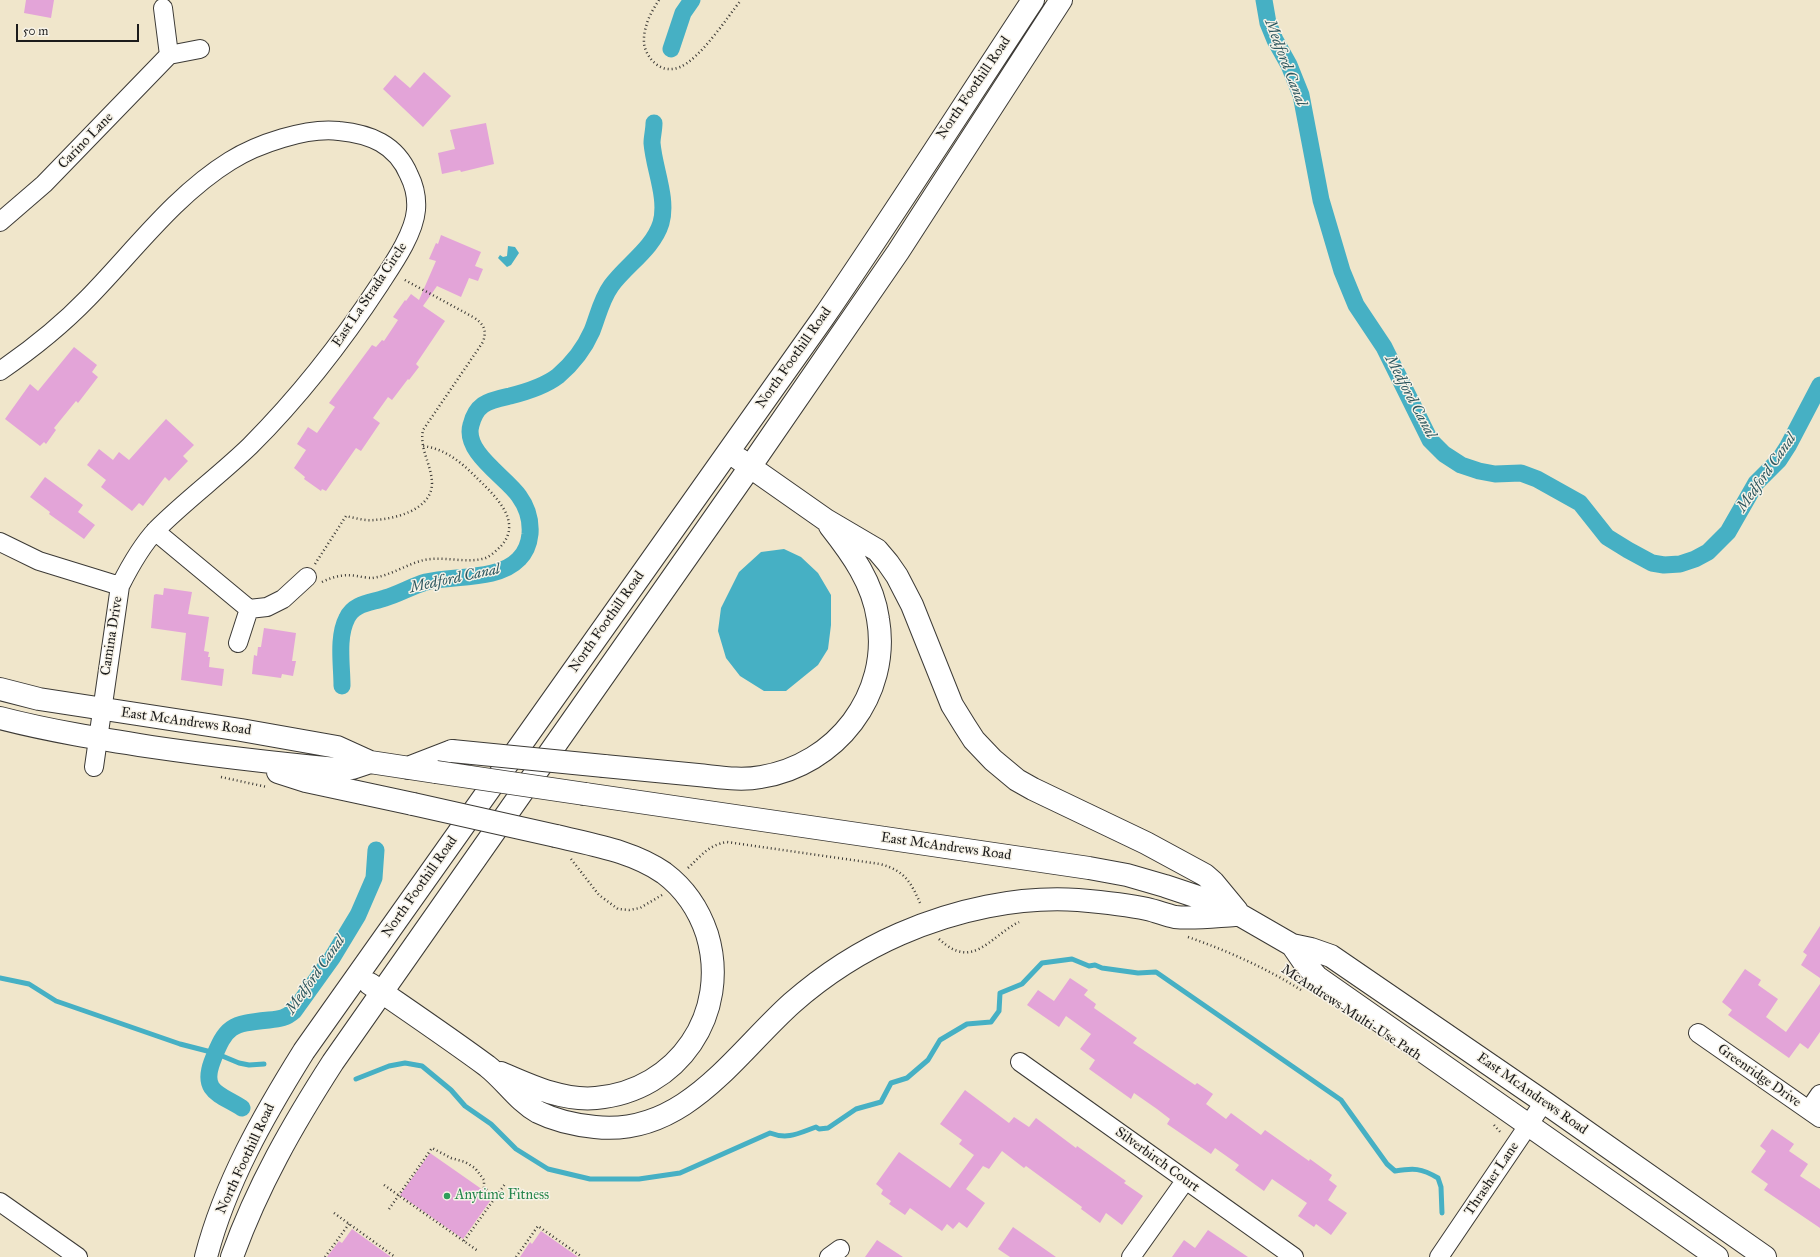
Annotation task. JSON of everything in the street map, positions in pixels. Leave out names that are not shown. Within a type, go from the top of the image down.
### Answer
[{"type":"main road","name":"North Foothill Road","points":[[206,1257],[222,1209],[261,1123],[304,1051],[870,249],[1033,0]]},
{"type":"main road","name":"North Foothill Road","points":[[232,1257],[245,1223],[284,1142],[303,1108],[333,1062],[750,467],[898,252],[1061,0]]},
{"type":"main road","points":[[728,452],[826,520],[877,550],[888,562],[898,576],[912,605],[958,716],[974,740],[993,760],[1017,780],[1033,789],[1146,843],[1204,875],[1213,882],[1240,915]]},
{"type":"main road","points":[[408,768],[452,751],[735,779],[761,777],[787,770],[812,759],[840,738],[858,715],[871,688],[880,651],[880,629],[876,607],[867,582],[848,550],[826,520]]},
{"type":"main road","name":"East McAndrews Road","points":[[0,689],[39,699],[102,710],[241,730],[337,747],[370,762],[1089,868],[1165,886],[1204,899],[1240,915],[1292,945],[1311,948],[1331,956],[1544,1102],[1765,1257]]},
{"type":"main road","name":"East McAndrews Road","points":[[0,718],[39,728],[98,739],[241,760],[336,769],[352,768],[370,762]]},
{"type":"main road","points":[[241,760],[306,781],[413,804],[561,845],[630,855],[654,867],[675,882],[696,909],[710,944],[713,976],[710,1002],[693,1041],[675,1064],[650,1082],[637,1089],[596,1098],[568,1097],[526,1084],[490,1068],[358,975]]},
{"type":"main road","points":[[490,1068],[516,1095],[536,1111],[559,1121],[602,1128],[631,1126],[667,1115],[691,1101],[709,1086],[788,1007],[833,971],[876,945],[929,923],[988,907],[1032,901],[1076,900],[1104,903],[1147,909],[1177,917],[1240,915]]},
{"type":"main road","name":"East McAndrews Road","points":[[1292,945],[1317,977],[1717,1257]]},
{"type":"street","points":[[163,8],[168,54],[200,49]]},
{"type":"street","name":"Carino Lane","points":[[0,222],[44,184],[168,54]]},
{"type":"street","name":"East La Strada Circle","points":[[0,371],[57,328],[86,300],[184,196],[206,176],[232,159],[263,145],[297,134],[334,130],[361,133],[388,146],[405,164],[414,186],[416,211],[407,240],[362,312],[322,366],[287,407],[222,472],[155,531],[132,563],[120,586]]},
{"type":"street","points":[[155,531],[249,609],[267,607],[283,599],[307,577]]},
{"type":"street","name":"Camina Drive","points":[[0,542],[39,561],[120,586],[94,767]]},
{"type":"street","points":[[238,643],[249,609]]},
{"type":"street","name":"Greenridge Drive","points":[[1698,1033],[1814,1114]]},
{"type":"street","name":"Silverbirch Court","points":[[1020,1062],[1185,1181],[1294,1257]]},
{"type":"street","points":[[1814,1114],[1820,1094]]},
{"type":"street","name":"Thrasher Lane","points":[[1439,1257],[1544,1102]]},
{"type":"street","points":[[1131,1257],[1185,1181]]},
{"type":"street","points":[[0,1202],[78,1257]]},
{"type":"path","points":[[659,0],[653,9],[646,27],[644,48],[655,65],[664,69],[679,68],[692,60],[741,0]]},
{"type":"path","points":[[389,271],[474,317],[483,324],[486,333],[483,342],[423,430],[421,440],[422,446],[432,482],[431,495],[425,502],[413,510],[393,517],[373,520],[346,516],[307,577],[320,583],[332,577],[349,575],[372,578],[424,560],[445,558],[483,560],[496,552],[504,543],[508,532],[509,522],[504,508],[495,495],[458,460],[434,448],[422,446]]},
{"type":"path","points":[[685,871],[715,844],[727,842],[880,864],[890,866],[907,878],[924,910]]},
{"type":"path","points":[[561,845],[599,895],[618,909],[629,910],[640,908],[660,897],[665,892]]},
{"type":"path","points":[[935,934],[946,946],[955,951],[966,953],[977,951],[986,946],[1008,928],[1023,920]]},
{"type":"path","name":"McAndrews Multi-Use Path","points":[[1183,936],[1227,951],[1262,967],[1308,994]]},
{"type":"path","points":[[389,1209],[432,1148],[451,1158],[465,1162],[475,1168],[484,1180],[484,1188],[496,1196]]},
{"type":"path","points":[[464,1241],[505,1184]]},
{"type":"path","points":[[384,1185],[478,1251]]},
{"type":"path","points":[[334,1213],[369,1236],[394,1257]]},
{"type":"path","points":[[325,1257],[349,1224]]},
{"type":"path","points":[[516,1257],[538,1226],[582,1257]]},
{"type":"water","points":[[508,246],[515,247],[519,253],[511,265],[507,267],[498,258],[500,255],[503,257],[507,256]]},
{"type":"water","points":[[784,549],[801,557],[818,573],[831,595],[831,625],[828,649],[818,665],[786,691],[764,691],[740,676],[726,658],[718,631],[721,608],[739,572],[761,552]]},
{"type":"building","points":[[26,0],[54,0],[51,18],[24,13]]},
{"type":"building","points":[[424,72],[451,96],[423,127],[383,89],[395,75],[410,88]]},
{"type":"building","points":[[486,123],[494,164],[461,172],[460,170],[442,174],[438,153],[455,149],[450,130]]},
{"type":"building","points":[[441,235],[481,252],[475,266],[483,269],[478,281],[469,278],[461,297],[437,286],[423,306],[445,321],[416,364],[419,367],[392,400],[388,397],[373,418],[380,423],[361,451],[356,448],[326,491],[322,489],[321,491],[304,479],[305,477],[294,468],[306,450],[297,444],[308,427],[317,433],[335,407],[329,403],[372,345],[376,347],[382,340],[384,341],[398,320],[393,317],[405,300],[406,301],[411,294],[419,300],[436,261],[429,259],[436,243],[438,244]]},
{"type":"building","points":[[74,347],[97,365],[92,372],[98,377],[78,403],[76,401],[54,428],[56,430],[46,444],[44,442],[40,446],[5,419],[30,384],[38,391]]},
{"type":"building","points":[[166,419],[194,445],[183,456],[188,461],[169,481],[165,477],[143,506],[139,503],[132,511],[101,487],[106,480],[87,465],[99,449],[113,460],[119,452],[129,460]]},
{"type":"building","points":[[45,477],[83,505],[78,512],[95,525],[84,539],[49,514],[50,512],[30,497]]},
{"type":"building","points":[[164,588],[192,592],[188,614],[209,617],[204,651],[209,652],[209,667],[224,669],[222,686],[181,680],[186,633],[151,628],[154,595],[163,595]]},
{"type":"building","points":[[264,628],[296,633],[292,661],[296,661],[293,676],[282,674],[281,678],[252,674],[254,655],[257,656],[258,647],[261,647]]},
{"type":"building","points":[[1820,926],[1820,978],[1801,965],[1807,955],[1803,952]]},
{"type":"building","points":[[1745,969],[1761,980],[1758,985],[1778,999],[1766,1017],[1786,1032],[1820,984],[1820,1032],[1808,1049],[1800,1043],[1789,1058],[1728,1015],[1732,1010],[1722,1002]]},
{"type":"building","points":[[1070,978],[1088,990],[1084,995],[1096,1004],[1094,1008],[1137,1038],[1133,1043],[1195,1085],[1197,1083],[1213,1094],[1206,1104],[1226,1119],[1231,1113],[1261,1135],[1265,1130],[1309,1161],[1310,1159],[1332,1175],[1329,1180],[1337,1186],[1328,1200],[1347,1213],[1331,1235],[1316,1224],[1314,1227],[1298,1216],[1307,1203],[1272,1179],[1264,1191],[1235,1170],[1239,1165],[1215,1148],[1211,1154],[1167,1124],[1170,1119],[1157,1109],[1134,1093],[1131,1099],[1089,1069],[1095,1060],[1080,1049],[1091,1034],[1066,1016],[1059,1027],[1027,1005],[1038,990],[1054,1001]]},
{"type":"building","points":[[965,1090],[1009,1123],[1014,1117],[1029,1127],[1036,1118],[1076,1148],[1077,1146],[1126,1181],[1124,1183],[1143,1196],[1122,1225],[1106,1213],[1100,1223],[1081,1209],[1082,1207],[1026,1166],[1024,1168],[1002,1151],[989,1169],[983,1166],[966,1189],[985,1203],[967,1228],[959,1222],[953,1229],[947,1224],[942,1231],[910,1208],[905,1215],[889,1204],[891,1201],[881,1194],[883,1190],[876,1184],[899,1152],[950,1188],[974,1155],[959,1144],[962,1140],[940,1124]]},
{"type":"building","points":[[1772,1129],[1794,1144],[1789,1151],[1808,1164],[1800,1176],[1820,1189],[1820,1228],[1764,1190],[1768,1184],[1751,1172],[1766,1151],[1760,1146]]},
{"type":"building","name":"Anytime Fitness","points":[[430,1153],[493,1197],[463,1239],[400,1195]]},
{"type":"building","points":[[1013,1227],[1056,1257],[1010,1257],[998,1249]]},
{"type":"building","points":[[352,1229],[391,1257],[327,1257],[339,1241],[342,1243]]},
{"type":"building","points":[[1208,1230],[1248,1257],[1172,1257],[1184,1240],[1195,1248]]},
{"type":"building","points":[[541,1231],[578,1257],[520,1257],[530,1242],[532,1244]]},
{"type":"building","points":[[877,1240],[903,1257],[865,1257]]},
{"type":"waterway","name":"Medford Canal","points":[[671,49],[683,13],[692,0]]},
{"type":"waterway","name":"Medford Canal","points":[[1264,0],[1268,23],[1275,40],[1289,65],[1301,95],[1321,200],[1342,271],[1356,305],[1384,347],[1430,440],[1444,454],[1461,465],[1479,471],[1495,474],[1521,473],[1537,479],[1580,503],[1607,537],[1628,550],[1652,563],[1664,565],[1680,564],[1695,559],[1708,552],[1728,532],[1756,483],[1779,460],[1788,446],[1820,385]]},
{"type":"waterway","name":"Medford Canal","points":[[342,686],[342,634],[347,618],[358,606],[390,596],[426,582],[475,576],[500,571],[519,559],[527,548],[530,534],[529,519],[522,500],[479,454],[473,445],[470,435],[471,425],[477,411],[486,403],[541,386],[553,380],[568,366],[578,355],[589,337],[602,302],[611,286],[652,241],[661,223],[663,213],[662,194],[653,153],[652,143],[654,123]]},
{"type":"waterway","name":"Medford Canal","points":[[242,1108],[215,1091],[209,1080],[209,1072],[221,1040],[238,1025],[280,1019],[294,1011],[332,958],[358,915],[374,878],[376,850]]},
{"type":"waterway","points":[[356,1079],[389,1066],[405,1063],[422,1066],[451,1090],[465,1106],[491,1124],[516,1149],[548,1169],[590,1179],[639,1179],[680,1173],[770,1133],[788,1136],[816,1127],[819,1129],[828,1128],[856,1109],[881,1102],[891,1083],[907,1078],[928,1060],[940,1040],[967,1024],[991,1022],[999,1011],[1000,993],[1022,984],[1042,963],[1072,959],[1089,966],[1095,965],[1102,968],[1138,973],[1156,972],[1341,1100],[1387,1164],[1395,1171],[1407,1169],[1417,1170],[1427,1172],[1438,1178],[1441,1187],[1442,1213]]},
{"type":"waterway","points":[[0,978],[29,984],[56,1001],[180,1044],[215,1053],[239,1063],[249,1065],[264,1064]]},
{"type":"place","name":"Anytime Fitness","points":[[447,1196]]}]
